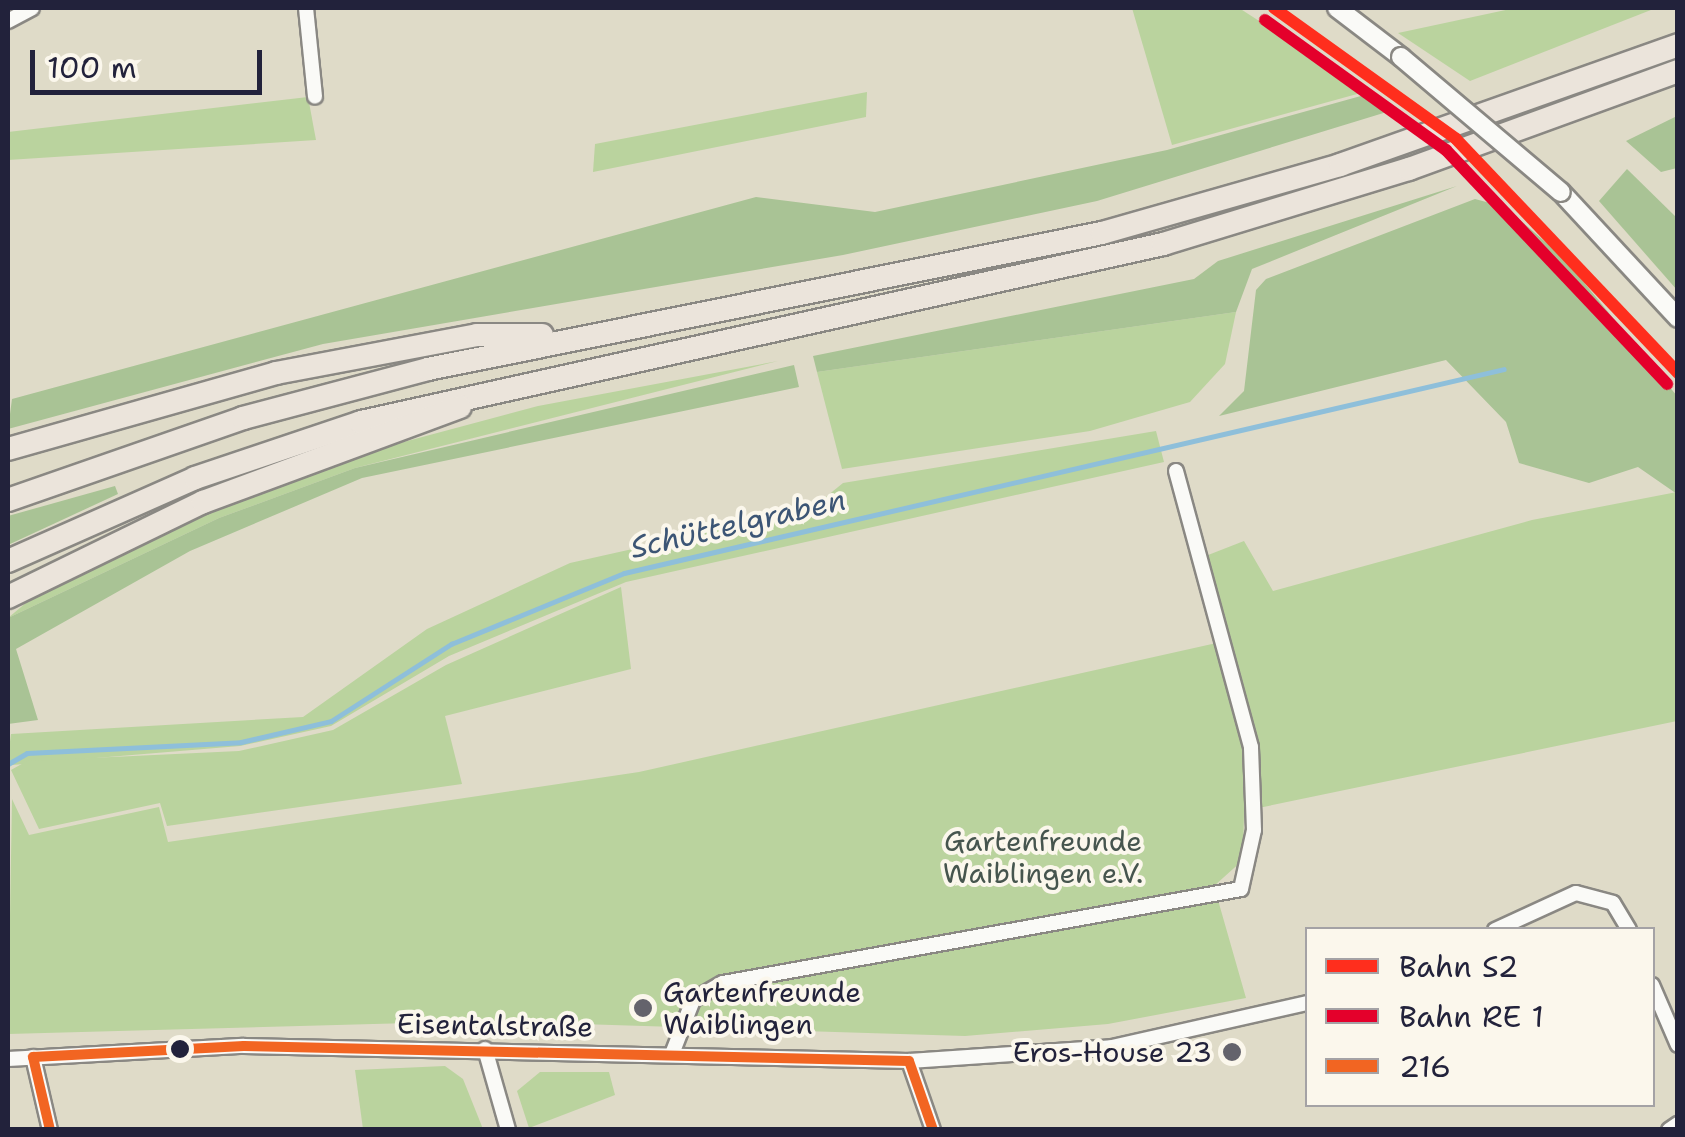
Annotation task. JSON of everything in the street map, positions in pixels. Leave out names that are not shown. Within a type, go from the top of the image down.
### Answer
[{"type":"highway","points":[[8,500],[269,411],[586,335],[1102,234],[1340,165],[1678,45]]},
{"type":"highway","points":[[8,562],[234,463],[509,385],[1162,244],[1409,169],[1678,71]]},
{"type":"highway","points":[[8,449],[149,404],[373,354],[477,335],[586,335]]},
{"type":"highway","points":[[8,597],[203,502],[509,385]]},
{"type":"street","points":[[8,21],[32,8]]},
{"type":"street","points":[[306,8],[315,97]]},
{"type":"street","points":[[1337,8],[1561,192],[1678,318]]},
{"type":"street","points":[[672,1054],[693,1000],[722,983],[1241,889],[1254,830],[1244,700],[1176,471]]},
{"type":"street","points":[[1502,927],[1576,893],[1613,904],[1627,927]]},
{"type":"street","points":[[1655,993],[1678,1045]]},
{"type":"street","name":"Eisentalstraße","points":[[8,1060],[244,1046],[909,1061],[1112,1048],[1305,1005]]},
{"type":"street","points":[[485,1049],[508,1130]]},
{"type":"street","points":[[33,1057],[50,1130]]},
{"type":"street","points":[[909,1061],[933,1130]]},
{"type":"street","points":[[1669,1130],[1678,1124]]},
{"type":"green space","points":[[1132,8],[1239,8],[1368,91],[1172,145]]},
{"type":"green space","points":[[1515,8],[1656,8],[1470,81],[1398,33]]},
{"type":"green space","points":[[867,92],[866,117],[593,172],[595,144]]},
{"type":"green space","points":[[1368,94],[1390,111],[1097,201],[843,255],[323,344],[8,429],[12,399],[756,197],[875,212],[1167,150]]},
{"type":"green space","points":[[308,97],[316,140],[8,160],[8,132]]},
{"type":"green space","points":[[1677,116],[1677,168],[1661,172],[1626,141]]},
{"type":"green space","points":[[1627,169],[1677,218],[1677,290],[1599,201]]},
{"type":"green space","points":[[1457,186],[1252,269],[1236,312],[817,372],[813,356],[1194,279],[1218,261]]},
{"type":"green space","points":[[1475,199],[1505,207],[1563,257],[1677,396],[1677,494],[1638,467],[1589,483],[1519,463],[1506,422],[1446,360],[1219,416],[1244,391],[1256,290],[1266,279]]},
{"type":"green space","points":[[1236,312],[1225,364],[1190,402],[1090,431],[842,469],[817,372]]},
{"type":"green space","points":[[778,361],[355,468],[219,518],[8,618],[40,591],[184,522],[370,451],[538,406]]},
{"type":"green space","points":[[794,365],[799,387],[362,478],[190,551],[16,649],[38,720],[8,724],[8,618],[219,518],[355,468]]},
{"type":"green space","points":[[1156,431],[1164,462],[626,582],[449,656],[331,726],[240,746],[12,765],[8,756],[11,734],[303,717],[427,629],[570,563],[811,509],[843,483]]},
{"type":"green space","points":[[115,486],[118,494],[8,545],[8,516]]},
{"type":"green space","name":"Gartenfreunde Waiblingen e.V.","points":[[1677,492],[1677,721],[1244,811],[1243,860],[1214,886],[1246,998],[1108,1024],[965,1036],[484,1021],[8,1034],[12,799],[29,835],[159,807],[168,842],[639,772],[1230,640],[1203,557],[1244,541],[1273,591],[1532,520]]},
{"type":"green space","points":[[621,587],[631,669],[445,716],[462,784],[167,826],[160,803],[39,829],[11,770],[27,761],[239,751],[333,730],[446,665]]},
{"type":"green space","points":[[445,1066],[463,1079],[483,1129],[363,1129],[355,1070]]},
{"type":"green space","points":[[540,1072],[609,1072],[615,1095],[529,1128],[517,1091]]},
{"type":"waterway","name":"Schüttelgraben","points":[[8,764],[27,753],[241,742],[331,721],[451,644],[624,573],[1504,369]]},
{"type":"rail line","name":"S2","points":[[1274,8],[1456,139],[1678,373]]},
{"type":"transit line","points":[[1265,20],[1446,150],[1667,384]]},
{"type":"transit line","name":"216","points":[[50,1130],[33,1057],[244,1046],[909,1061],[933,1130]]},
{"type":"place","name":"Gartenfreunde Waiblingen","points":[[643,1008]]},
{"type":"place","name":"Eros-House 23","points":[[1232,1052]]}]
